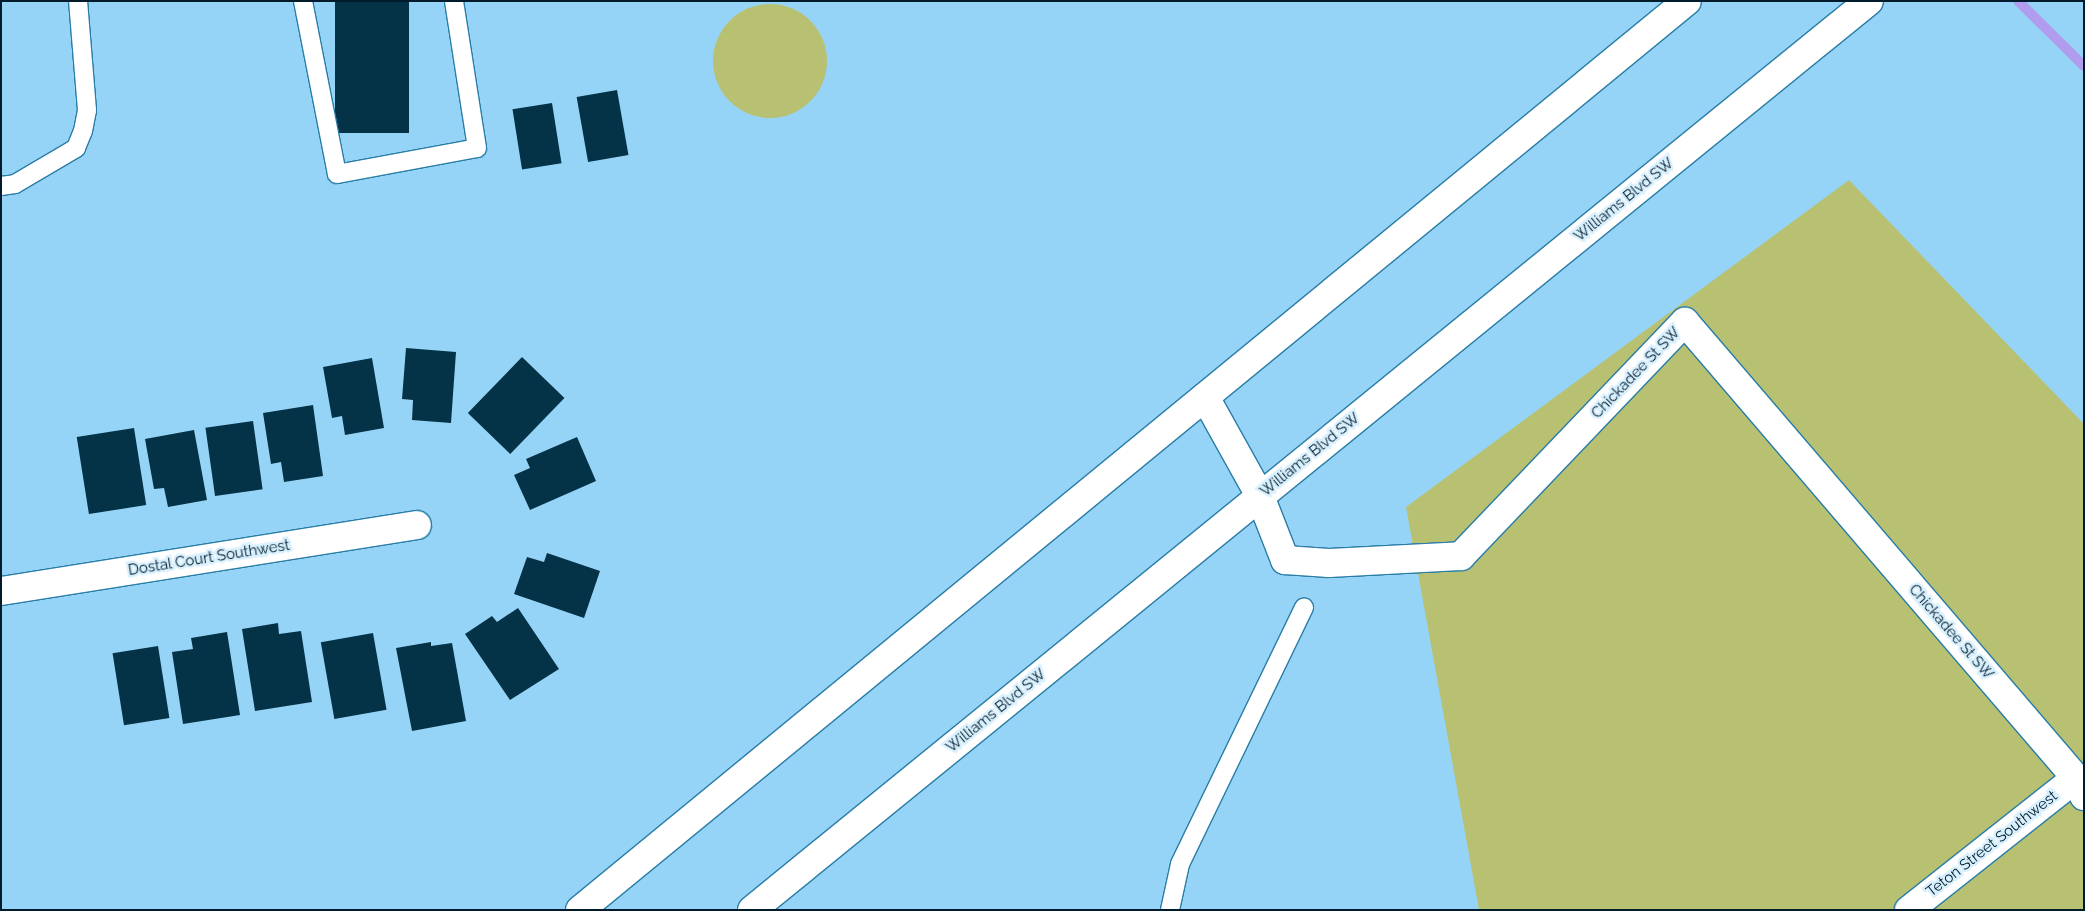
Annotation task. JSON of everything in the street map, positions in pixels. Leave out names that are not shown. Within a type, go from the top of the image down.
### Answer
[{"type":"main road","points":[[580,910],[1687,1]]},
{"type":"main road","name":"Williams Blvd SW","points":[[752,910],[1869,1]]},
{"type":"main road","name":"Chickadee St SW","points":[[1204,397],[1260,496],[1286,560],[1329,563],[1461,556],[1685,322],[2080,787]]},
{"type":"main road","name":"Dostal Court Southwest","points":[[1,591],[417,525]]},
{"type":"main road","name":"Teton Street Southwest","points":[[1909,910],[2080,787]]},
{"type":"lane","points":[[1,186],[15,184],[76,148],[83,131],[87,110],[78,1]]},
{"type":"lane","points":[[303,1],[337,174],[478,148],[454,1]]},
{"type":"lane","points":[[1170,910],[1180,864],[1304,607]]},
{"type":"green space","points":[[770,4],[792,9],[810,21],[822,39],[827,61],[822,83],[810,101],[792,113],[770,118],[748,113],[730,101],[718,83],[713,61],[718,39],[730,21],[748,9]]},
{"type":"green space","points":[[1849,180],[2084,424],[2084,910],[1479,910],[1406,507]]},
{"type":"building","points":[[335,1],[409,1],[409,133],[335,133]]},
{"type":"building","points":[[617,90],[628,155],[588,162],[577,97]]},
{"type":"building","points":[[552,103],[562,163],[522,170],[512,109]]},
{"type":"building","points":[[406,348],[456,352],[451,423],[412,420],[413,400],[402,399]]},
{"type":"building","points":[[522,357],[564,398],[510,454],[468,413]]},
{"type":"building","points":[[372,358],[384,428],[345,435],[342,416],[332,418],[323,367]]},
{"type":"building","points":[[313,405],[323,476],[284,482],[281,462],[271,464],[263,413]]},
{"type":"building","points":[[253,421],[263,489],[215,496],[205,428]]},
{"type":"building","points":[[134,428],[146,505],[89,514],[77,437]]},
{"type":"building","points":[[194,430],[207,500],[168,507],[164,488],[154,489],[145,439]]},
{"type":"building","points":[[577,437],[596,481],[530,510],[514,475],[530,468],[526,459]]},
{"type":"building","points":[[547,553],[600,571],[584,618],[514,594],[527,557],[544,562]]},
{"type":"building","points":[[518,608],[559,669],[510,700],[465,634],[492,616],[497,622]]},
{"type":"building","points":[[278,623],[279,634],[301,631],[312,702],[255,711],[242,629]]},
{"type":"building","points":[[227,632],[240,715],[183,724],[172,652],[193,649],[191,638]]},
{"type":"building","points":[[373,633],[387,710],[334,719],[321,642]]},
{"type":"building","points":[[431,642],[431,646],[452,643],[466,721],[412,731],[396,648]]},
{"type":"building","points":[[158,646],[169,718],[124,725],[113,653]]},
{"type":"waterway","points":[[2018,1],[2084,66]]}]
